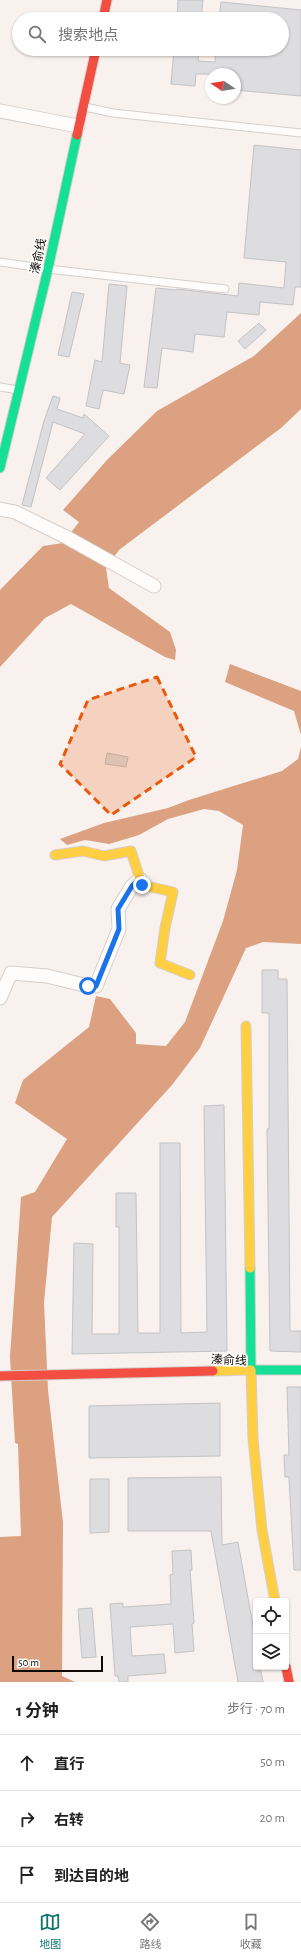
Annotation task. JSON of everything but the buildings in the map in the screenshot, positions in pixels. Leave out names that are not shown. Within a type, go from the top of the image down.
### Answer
[{"type":"main road","points":[[104,12],[107,0]]},
{"type":"main road","name":"溱俞线","points":[[0,468],[48,269],[94,56]]},
{"type":"main road","points":[[55,855],[83,851],[104,856],[130,851],[142,885],[173,892],[164,928],[160,963],[190,975]]},
{"type":"main road","points":[[246,1026],[251,1370],[301,1370]]},
{"type":"main road","name":"溱俞线","points":[[2,1376],[251,1370],[254,1439],[262,1522],[275,1598]]},
{"type":"main road","points":[[287,1670],[289,1682]]},
{"type":"street","points":[[0,111],[78,126]]},
{"type":"street","points":[[0,509],[15,512],[66,537],[154,586]]},
{"type":"street","points":[[0,998],[11,973],[47,976],[88,986],[96,986],[119,929],[118,909],[132,886],[140,879]]},
{"type":"lane","points":[[83,107],[113,113],[301,133]]},
{"type":"lane","points":[[0,262],[48,269],[225,288]]},
{"type":"lane","points":[[0,387],[19,390]]},
{"type":"highlighted area","points":[[157,677],[196,757],[111,815],[60,764],[88,700]]},
{"type":"shaded area","points":[[301,313],[301,409],[281,428],[119,550],[106,568],[109,588],[170,632],[176,650],[175,660],[165,657],[71,604],[45,618],[0,667],[0,590],[43,546],[63,543],[79,522],[63,510],[107,460],[157,411],[254,356]]},
{"type":"shaded area","points":[[230,664],[301,691],[301,735],[294,711],[225,682]]},
{"type":"shaded area","points":[[301,747],[301,944],[263,942],[246,948],[200,1048],[172,1085],[52,1217],[44,1303],[48,1390],[63,1523],[62,1676],[75,1682],[0,1682],[0,1537],[21,1536],[18,1444],[15,1443],[10,1357],[21,1197],[35,1192],[67,1139],[15,1103],[23,1080],[89,1027],[96,996],[110,999],[136,1033],[136,1044],[166,1046],[185,1022],[223,921],[237,870],[243,825],[219,811],[204,809],[168,819],[139,835],[109,844],[85,840],[67,845],[60,839],[104,823],[168,808],[282,771],[298,759]]},
{"type":"traffic: fast","points":[[0,468],[48,269],[77,135]]},
{"type":"traffic: fast","points":[[250,1268],[251,1370],[301,1370]]},
{"type":"traffic: slow","points":[[55,855],[83,851],[104,856],[131,851],[142,885],[173,892],[165,928],[160,963],[190,975]]},
{"type":"traffic: slow","points":[[246,1026],[250,1268]]},
{"type":"traffic: slow","points":[[213,1371],[251,1370],[253,1439],[262,1530],[274,1598]]},
{"type":"traffic: jam","points":[[104,12],[107,0]]},
{"type":"traffic: jam","points":[[77,135],[94,56]]},
{"type":"traffic: jam","points":[[0,1376],[213,1371]]},
{"type":"traffic: jam","points":[[287,1670],[289,1682]]},
{"type":"route","points":[[88,986],[96,986],[119,929],[118,909],[132,886],[140,879],[142,885]]}]
